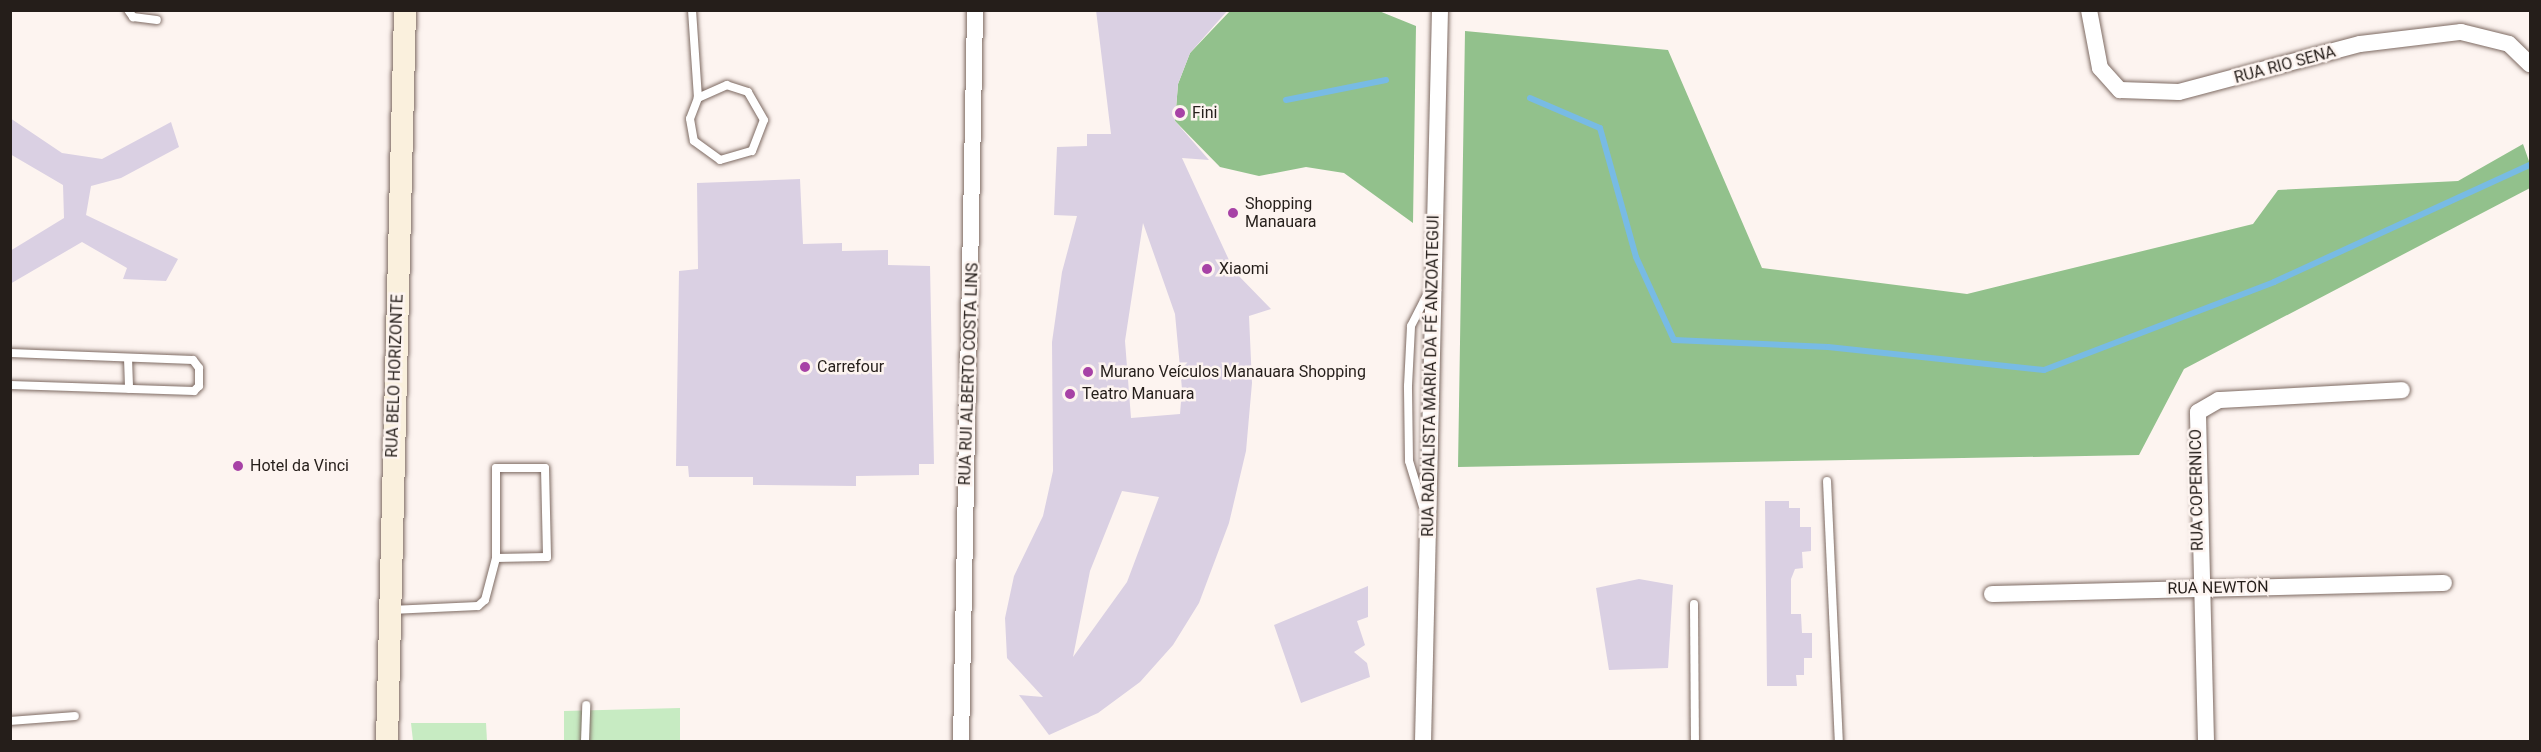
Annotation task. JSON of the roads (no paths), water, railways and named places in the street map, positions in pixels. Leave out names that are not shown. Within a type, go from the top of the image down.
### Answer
[{"type":"street","name":"RUA BELO HORIZONTE","points":[[386,730],[405,10]]},
{"type":"street","name":"RUA RUI ALBERTO COSTA LINS","points":[[961,739],[975,10]]},
{"type":"street","name":"RUA RADIALISTA MARIA DA FÉ ANZOATEGUI","points":[[1423,741],[1440,10]]},
{"type":"street","name":"RUA RIO SENA","points":[[2090,10],[2100,68],[2120,90],[2179,92],[2360,44],[2461,32],[2509,44],[2530,64]]},
{"type":"street","name":"RUA COPERNICO","points":[[2206,741],[2199,588],[2196,428],[2203,406],[2219,400],[2402,390]]},
{"type":"street","name":"RUA NEWTON","points":[[1992,594],[2444,583]]},
{"type":"street","points":[[386,730],[402,741]]},
{"type":"lane","points":[[128,10],[133,17],[157,20]]},
{"type":"lane","points":[[692,10],[698,98],[690,130],[701,150],[732,160],[752,151],[764,120],[748,92],[727,85],[698,98]]},
{"type":"lane","points":[[1428,521],[1413,482],[1407,437],[1411,326],[1433,284]]},
{"type":"lane","points":[[10,353],[193,360],[199,368],[199,386],[194,391],[10,385]]},
{"type":"lane","points":[[128,358],[129,389]]},
{"type":"lane","points":[[389,610],[478,606],[485,600],[496,558],[496,468],[545,468],[547,557],[496,558]]},
{"type":"lane","points":[[1827,481],[1839,741]]},
{"type":"lane","points":[[1694,604],[1695,741]]},
{"type":"lane","points":[[585,741],[586,705]]},
{"type":"lane","points":[[10,721],[75,716]]},
{"type":"waterway","points":[[1286,100],[1386,80]]},
{"type":"waterway","points":[[1530,98],[1600,128],[1636,257],[1674,340],[1828,347],[2044,370],[2274,282],[2530,165]]},
{"type":"place","name":"Fini","points":[[1180,113]]},
{"type":"place","name":"Shopping Manauara","points":[[1233,213]]},
{"type":"place","name":"Xiaomi","points":[[1207,269]]},
{"type":"place","name":"Carrefour","points":[[805,367]]},
{"type":"place","name":"Murano Veículos Manauara Shopping","points":[[1088,372]]},
{"type":"place","name":"Teatro Manuara","points":[[1070,394]]},
{"type":"place","name":"Hotel da Vinci","points":[[238,466]]}]
